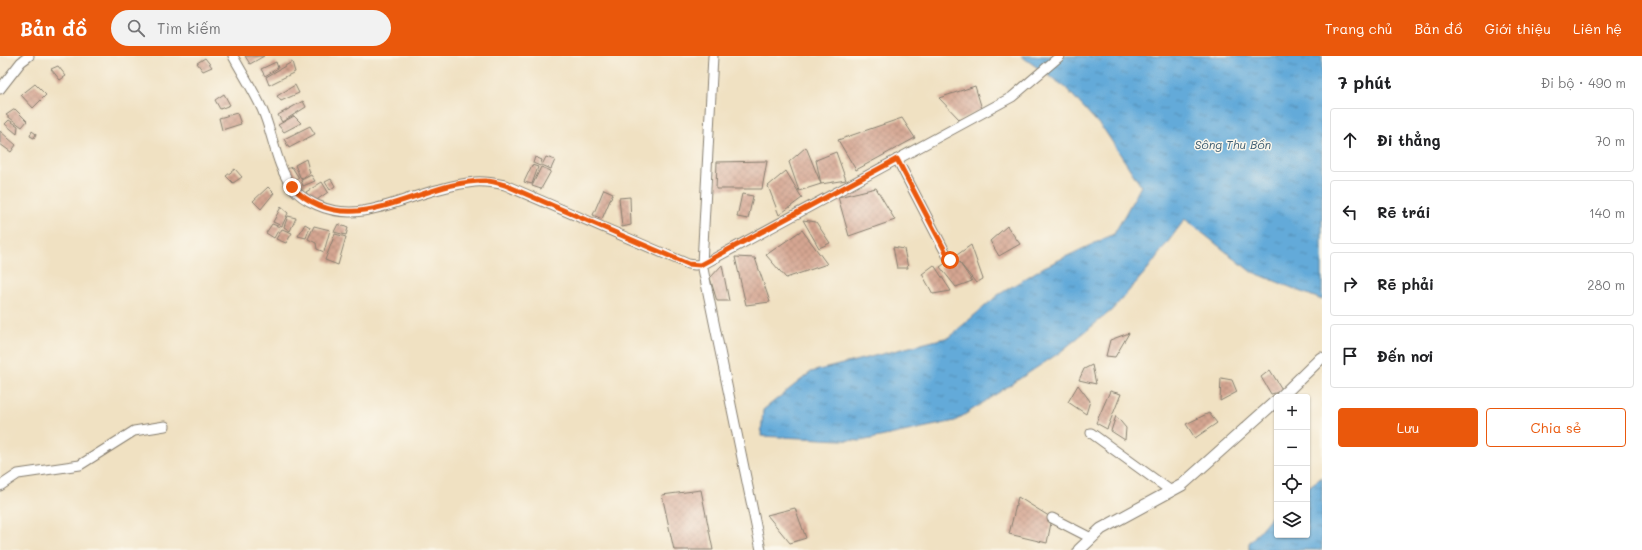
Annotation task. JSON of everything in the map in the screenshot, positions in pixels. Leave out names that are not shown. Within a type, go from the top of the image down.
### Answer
[{"type":"street","points":[[0,90],[21,62],[29,56]]},
{"type":"street","points":[[232,56],[262,108],[283,172],[292,187],[302,197],[326,209],[346,213],[360,212],[383,207],[440,189],[489,181],[505,185],[688,264],[702,264],[1012,97],[1038,77],[1060,56]]},
{"type":"street","points":[[713,56],[702,264],[761,550]]},
{"type":"street","points":[[897,159],[950,260]]},
{"type":"street","points":[[1284,394],[1321,358]]},
{"type":"street","points":[[1079,550],[1101,529],[1182,485],[1274,403]]},
{"type":"street","points":[[0,486],[18,474],[80,466],[134,431],[165,426]]},
{"type":"street","points":[[1092,432],[1171,491]]},
{"type":"street","points":[[1052,518],[1091,538]]},
{"type":"water","name":"Sông Thu Bồn","points":[[1021,56],[1322,56],[1322,300],[1250,271],[1185,219],[1147,270],[1112,310],[1059,353],[955,421],[861,441],[761,436],[763,410],[811,372],[949,337],[998,295],[1044,267],[1114,234],[1141,186],[1105,131],[1065,87]]},
{"type":"water","points":[[1322,477],[1322,550],[1249,550],[1249,543],[1274,514],[1274,538],[1310,538],[1310,486]]},
{"type":"building","points":[[245,56],[264,56],[250,64]]},
{"type":"building","points":[[205,58],[212,67],[203,71],[197,63]]},
{"type":"building","points":[[276,62],[278,68],[265,76],[261,69]]},
{"type":"building","points":[[292,62],[295,72],[269,85],[266,77]]},
{"type":"building","points":[[58,66],[66,76],[60,80],[51,69]]},
{"type":"building","points":[[35,84],[46,95],[33,108],[21,95]]},
{"type":"building","points":[[295,85],[299,93],[281,101],[277,96]]},
{"type":"building","points":[[975,86],[982,109],[960,120],[939,98]]},
{"type":"building","points":[[224,94],[230,105],[220,109],[215,100]]},
{"type":"building","points":[[303,101],[306,107],[282,122],[278,115]]},
{"type":"building","points":[[15,109],[27,121],[22,127],[6,115]]},
{"type":"building","points":[[237,113],[241,124],[222,130],[219,118]]},
{"type":"building","points":[[294,116],[301,123],[284,132],[278,125]]},
{"type":"building","points":[[902,118],[915,138],[856,170],[838,140]]},
{"type":"building","points":[[9,120],[18,126],[17,134],[5,124]]},
{"type":"building","points":[[310,126],[315,134],[289,148],[284,139]]},
{"type":"building","points":[[0,131],[16,145],[11,152],[0,144]]},
{"type":"building","points":[[32,131],[36,134],[34,138],[30,136]]},
{"type":"building","points":[[806,147],[821,184],[799,191],[789,162]]},
{"type":"building","points":[[836,152],[846,180],[821,184],[816,160]]},
{"type":"building","points":[[535,157],[542,160],[540,166],[533,163]]},
{"type":"building","points":[[546,157],[555,160],[551,169],[542,165]]},
{"type":"building","points":[[306,159],[310,173],[301,179],[295,165]]},
{"type":"building","points":[[767,161],[762,189],[716,189],[717,162]]},
{"type":"building","points":[[532,165],[538,167],[532,184],[524,182]]},
{"type":"building","points":[[292,167],[299,178],[293,182],[286,169]]},
{"type":"building","points":[[541,167],[551,171],[541,189],[532,186]]},
{"type":"building","points":[[235,169],[242,177],[233,183],[226,176]]},
{"type":"building","points":[[786,171],[802,198],[779,215],[768,186]]},
{"type":"building","points":[[311,175],[315,181],[303,186],[301,180]]},
{"type":"building","points":[[331,179],[335,186],[330,190],[325,182]]},
{"type":"building","points":[[322,182],[328,192],[314,202],[306,192]]},
{"type":"building","points":[[268,187],[274,193],[261,209],[253,201]]},
{"type":"building","points":[[876,188],[895,220],[849,236],[838,197]]},
{"type":"building","points":[[604,189],[613,193],[602,219],[593,215]]},
{"type":"building","points":[[742,194],[753,196],[748,219],[737,217]]},
{"type":"building","points":[[630,197],[631,225],[622,227],[619,198]]},
{"type":"building","points":[[281,207],[288,213],[282,226],[273,222]]},
{"type":"building","points":[[288,216],[296,218],[290,231],[284,227]]},
{"type":"building","points":[[803,220],[816,222],[830,243],[819,248]]},
{"type":"building","points":[[272,224],[280,227],[274,238],[266,233]]},
{"type":"building","points":[[305,224],[310,227],[306,238],[298,236]]},
{"type":"building","points":[[338,224],[348,228],[346,235],[334,232]]},
{"type":"building","points":[[314,226],[330,230],[324,252],[317,249],[316,243],[308,239]]},
{"type":"building","points":[[1007,226],[1020,244],[999,256],[990,241]]},
{"type":"building","points":[[282,229],[292,233],[286,243],[276,239]]},
{"type":"building","points":[[802,230],[827,264],[786,278],[766,255]]},
{"type":"building","points":[[335,234],[346,237],[338,265],[325,260]]},
{"type":"building","points":[[971,245],[983,279],[976,283],[959,262],[972,281],[956,287],[940,267]]},
{"type":"building","points":[[893,247],[904,249],[908,268],[897,268]]},
{"type":"building","points":[[735,257],[755,258],[770,302],[746,305]]},
{"type":"building","points":[[722,265],[729,301],[717,301],[710,278]]},
{"type":"building","points":[[934,265],[951,291],[933,294],[922,274]]},
{"type":"building","points":[[1129,333],[1115,357],[1106,356],[1110,340]]},
{"type":"building","points":[[1092,365],[1096,384],[1079,380],[1084,369]]},
{"type":"building","points":[[1270,370],[1283,391],[1271,394],[1261,377]]},
{"type":"building","points":[[1221,378],[1232,380],[1237,392],[1220,401]]},
{"type":"building","points":[[1078,385],[1090,401],[1086,414],[1068,402]]},
{"type":"building","points":[[1110,391],[1121,394],[1107,429],[1096,423]]},
{"type":"building","points":[[1209,413],[1217,423],[1195,438],[1186,424]]},
{"type":"building","points":[[1116,416],[1126,428],[1125,440],[1111,431]]},
{"type":"building","points":[[701,490],[713,550],[674,550],[662,495]]},
{"type":"building","points":[[1018,497],[1052,518],[1047,543],[1009,534]]},
{"type":"building","points":[[795,508],[806,538],[790,543],[767,515]]},
{"type":"route","points":[[292,187],[302,197],[312,203],[326,209],[346,213],[360,212],[383,207],[440,189],[489,181],[505,185],[688,264],[700,265],[897,159],[950,260]]}]
